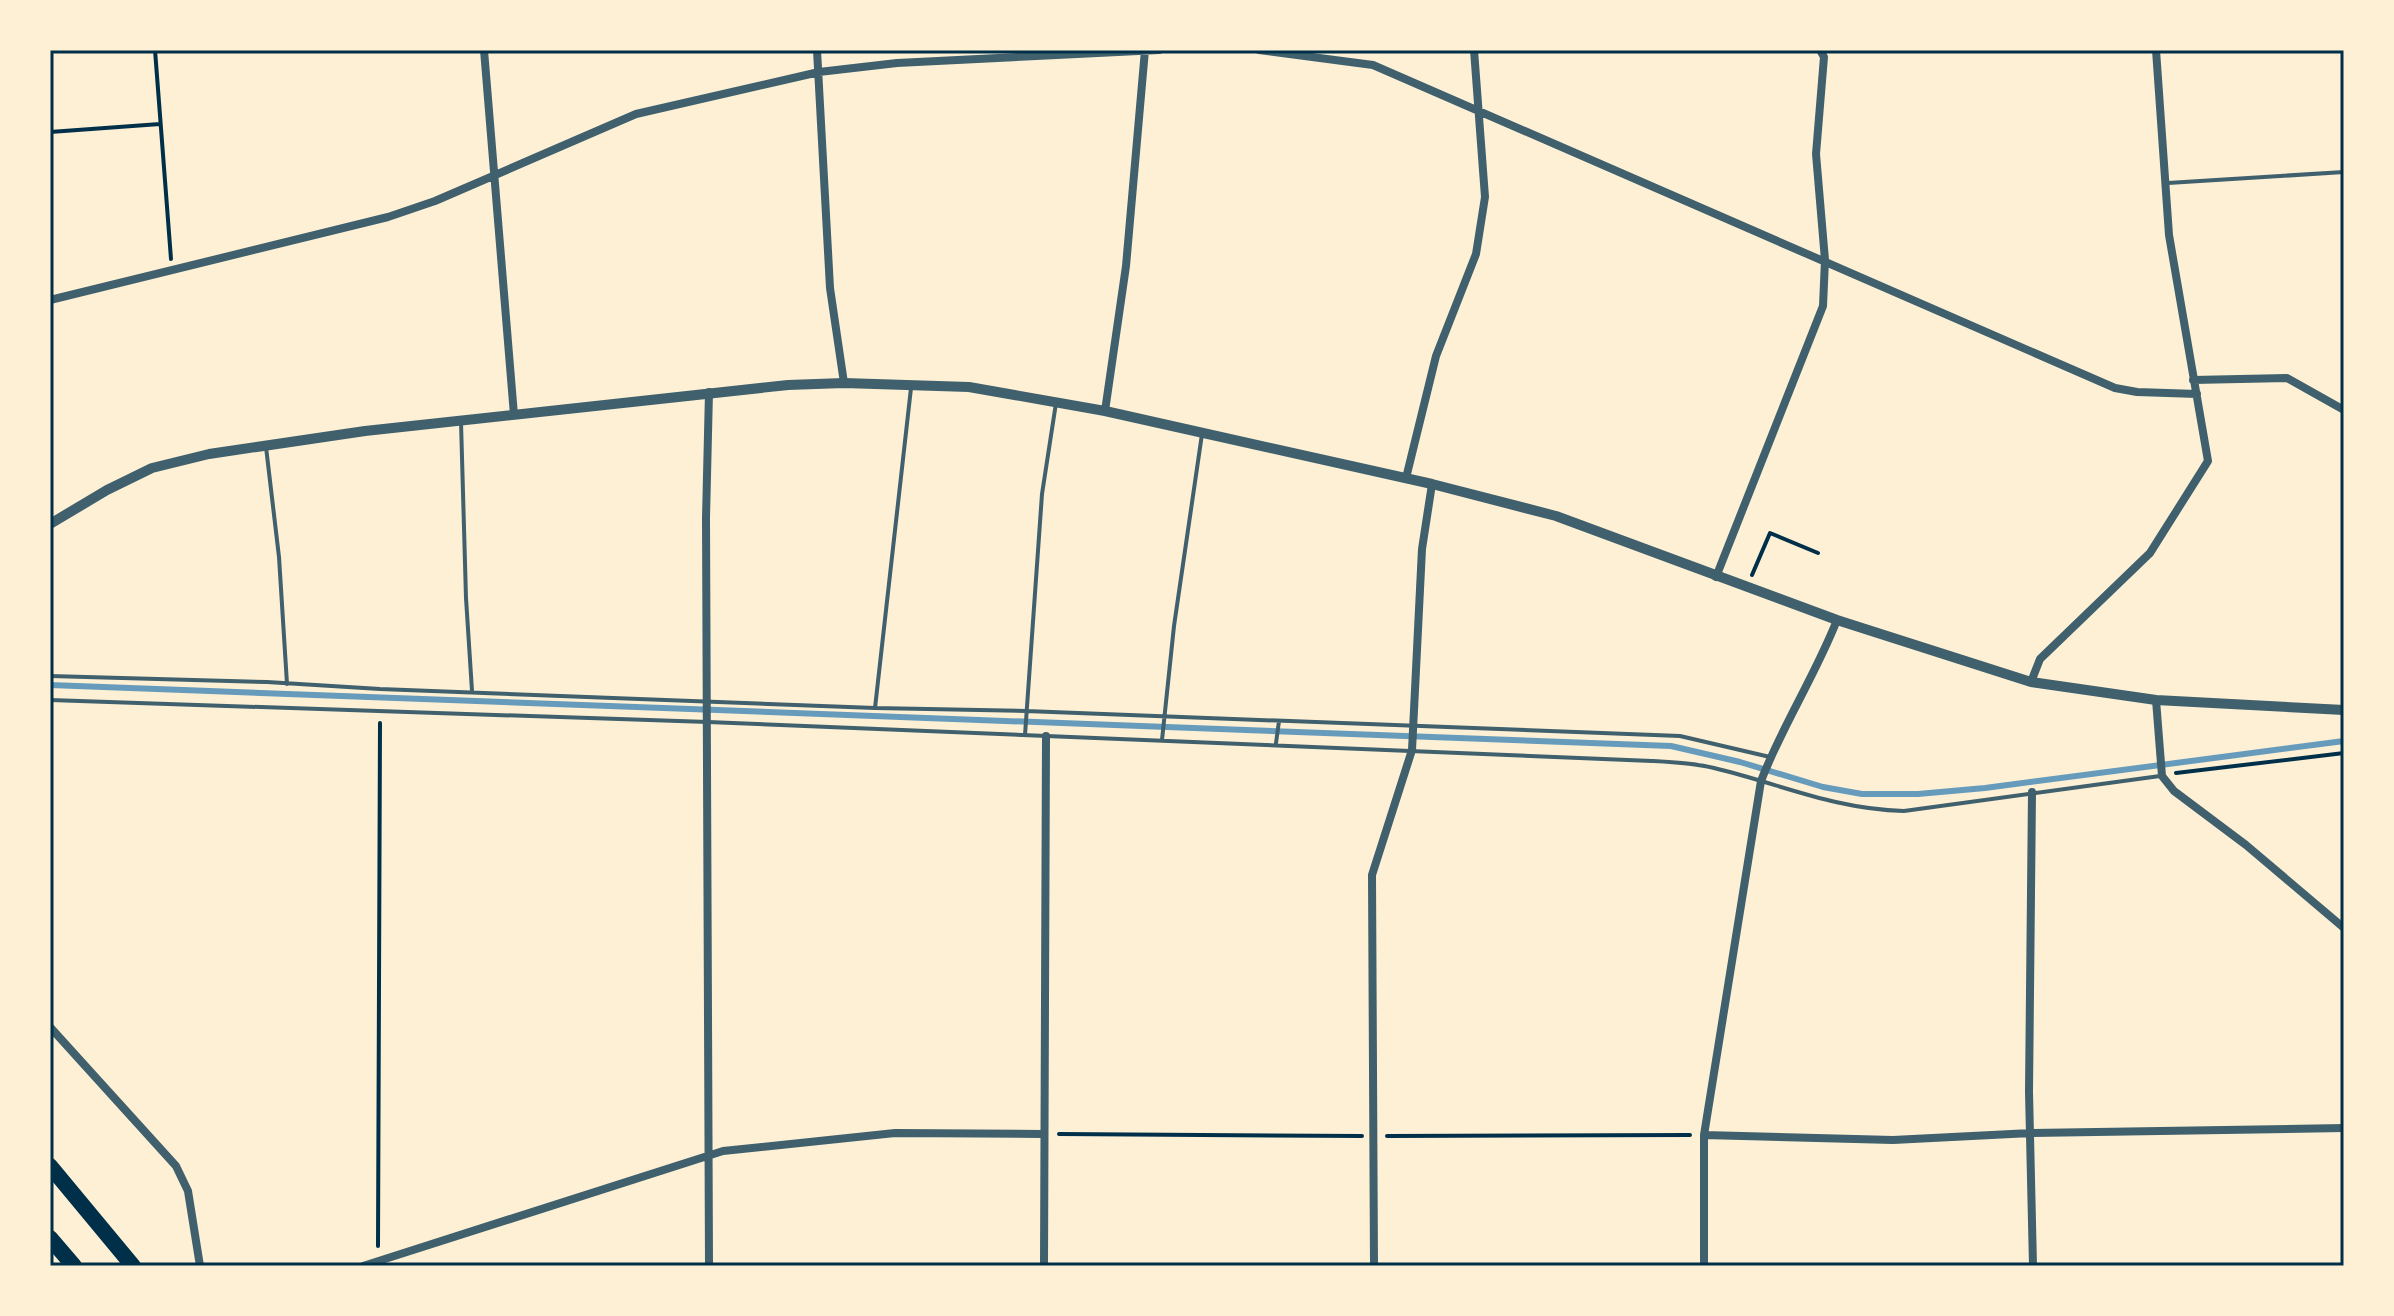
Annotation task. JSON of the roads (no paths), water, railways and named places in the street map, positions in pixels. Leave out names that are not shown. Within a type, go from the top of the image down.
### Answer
[{"type":"highway","points":[[50,1166],[133,1266]]},
{"type":"highway","points":[[50,1238],[74,1266]]},
{"type":"street","points":[[484,50],[514,415]]},
{"type":"street","points":[[817,50],[830,288],[844,383]]},
{"type":"street","points":[[50,300],[388,217],[435,201],[636,114],[819,72],[897,63],[1159,50]]},
{"type":"street","points":[[1259,50],[1373,65],[2115,388],[2197,394]]},
{"type":"street","points":[[1406,478],[1436,356],[1476,254],[1485,197],[1474,50]]},
{"type":"street","points":[[1716,577],[1823,306],[1825,260],[1816,154],[1824,57],[1820,50]]},
{"type":"street","points":[[2031,682],[2040,659],[2150,553],[2208,461],[2169,235],[2156,50]]},
{"type":"street","points":[[1105,411],[1126,266],[1145,51]]},
{"type":"street","points":[[2193,380],[2287,378],[2344,410]]},
{"type":"street","points":[[50,524],[152,468],[266,444],[709,392],[844,383],[969,387],[1105,411],[1432,484],[1556,516],[1837,620],[2031,682],[2156,700],[2344,710]]},
{"type":"street","points":[[709,392],[706,504],[709,1266]]},
{"type":"street","points":[[1374,1266],[1372,875],[1412,750],[1422,549],[1432,484]]},
{"type":"street","points":[[1704,1266],[1704,1135],[1761,781],[1837,620]]},
{"type":"street","points":[[2156,700],[2162,776],[2174,791],[2246,845],[2344,928]]},
{"type":"street","points":[[1044,1266],[1046,736]]},
{"type":"street","points":[[2032,792],[2029,1092],[2033,1266]]},
{"type":"street","points":[[50,1027],[176,1166],[188,1191],[200,1266]]},
{"type":"street","points":[[1704,1135],[1893,1140],[2031,1133],[2344,1128]]},
{"type":"street","points":[[363,1266],[709,1154],[895,1133],[1043,1134]]},
{"type":"lane","points":[[2165,183],[2344,172]]},
{"type":"lane","points":[[875,708],[911,384]]},
{"type":"lane","points":[[1025,735],[1042,494],[1056,402]]},
{"type":"lane","points":[[461,421],[472,691]]},
{"type":"lane","points":[[1162,740],[1174,626],[1202,434]]},
{"type":"lane","points":[[266,444],[279,557],[287,684]]},
{"type":"lane","points":[[50,676],[1680,736],[1770,757]]},
{"type":"lane","points":[[50,700],[708,722],[1666,762],[1712,767],[1820,800],[1904,811],[2162,776]]},
{"type":"lane","points":[[1276,744],[1279,721]]},
{"type":"waterway","points":[[50,685],[1671,746],[1740,762],[1823,787],[1862,794],[1918,794],[1985,788],[2344,741]]}]
